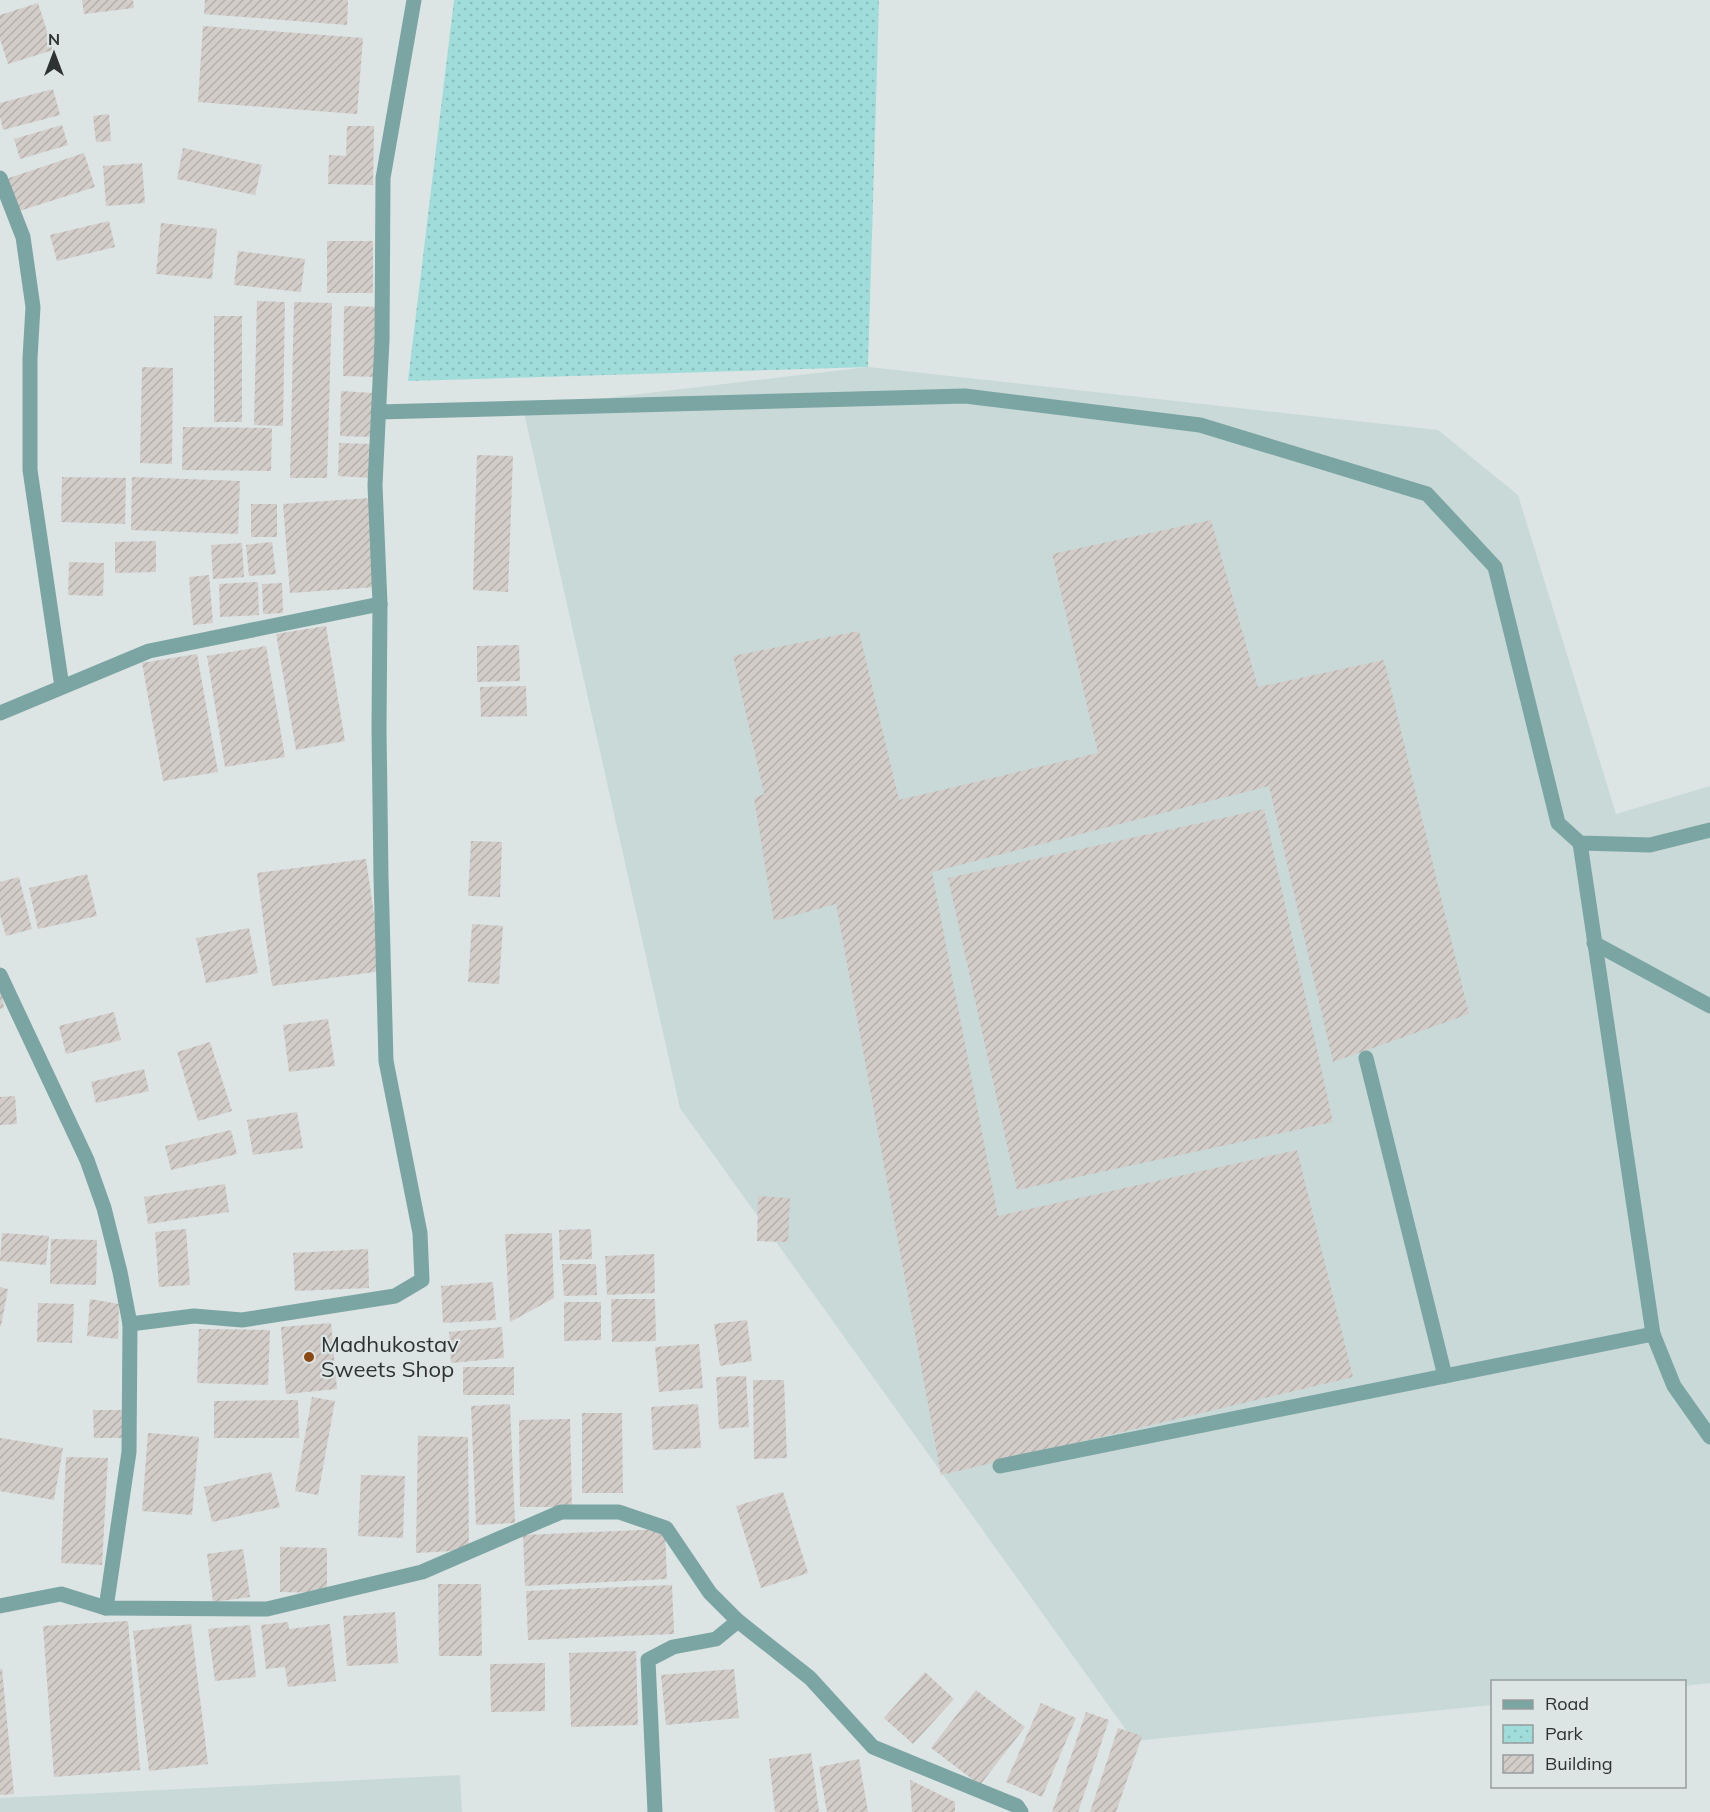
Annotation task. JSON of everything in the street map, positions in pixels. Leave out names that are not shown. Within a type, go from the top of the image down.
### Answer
[{"type":"street","points":[[130,1324],[194,1316],[242,1320],[395,1296],[422,1280],[420,1233],[386,1060],[380,843],[380,604],[375,485],[382,340],[383,178],[414,0]]},
{"type":"street","points":[[0,178],[23,237],[33,307],[30,358],[30,470],[62,687]]},
{"type":"street","points":[[378,412],[965,396],[1200,425],[1427,494],[1495,567],[1558,823],[1580,843],[1653,1334],[1674,1386],[1710,1437]]},
{"type":"street","points":[[0,712],[149,651],[380,604]]},
{"type":"street","points":[[1580,843],[1650,845],[1710,830]]},
{"type":"street","points":[[1594,943],[1710,1006]]},
{"type":"street","points":[[0,975],[87,1160],[104,1208],[130,1324],[129,1452],[106,1608]]},
{"type":"street","points":[[1366,1058],[1445,1376]]},
{"type":"street","points":[[1000,1466],[1653,1334]]},
{"type":"street","points":[[0,1606],[61,1594],[106,1608],[267,1609],[422,1572],[561,1512],[619,1512],[666,1528],[710,1593],[738,1621],[810,1678],[873,1747],[1017,1806],[1021,1812]]},
{"type":"street","points":[[655,1812],[648,1660],[673,1647],[716,1639],[738,1621]]},
{"type":"shaded area","points":[[868,367],[1438,430],[1518,495],[1616,814],[1710,786],[1710,1683],[1686,1686],[1686,1680],[1491,1680],[1491,1705],[1134,1741],[680,1108],[523,408]]},
{"type":"shaded area","points":[[460,1775],[462,1812],[0,1812],[0,1798]]},
{"type":"green space","points":[[454,0],[879,0],[868,367],[408,381]]},
{"type":"building","points":[[82,0],[133,0],[134,8],[84,14]]},
{"type":"building","points":[[205,0],[348,0],[347,25],[204,14]]},
{"type":"building","points":[[38,3],[53,50],[8,64],[0,39],[0,15]]},
{"type":"building","points":[[203,26],[363,38],[357,114],[198,102]]},
{"type":"building","points":[[53,89],[60,115],[3,130],[0,103]]},
{"type":"building","points":[[109,114],[111,141],[96,142],[93,116]]},
{"type":"building","points":[[62,125],[68,145],[20,159],[14,139]]},
{"type":"building","points":[[347,126],[374,126],[373,185],[328,184],[329,155],[346,156]]},
{"type":"building","points":[[183,148],[262,165],[255,195],[177,179]]},
{"type":"building","points":[[84,153],[95,187],[16,212],[6,179]]},
{"type":"building","points":[[142,163],[145,203],[106,206],[103,166]]},
{"type":"building","points":[[109,221],[115,247],[57,261],[50,235]]},
{"type":"building","points":[[161,223],[217,229],[212,279],[156,274]]},
{"type":"building","points":[[327,241],[373,241],[373,293],[327,293]]},
{"type":"building","points":[[238,251],[305,259],[301,292],[234,285]]},
{"type":"building","points":[[257,301],[285,302],[283,426],[254,425]]},
{"type":"building","points":[[294,302],[332,303],[327,478],[290,478]]},
{"type":"building","points":[[344,306],[378,307],[377,377],[343,376]]},
{"type":"building","points":[[214,316],[242,316],[242,422],[214,422]]},
{"type":"building","points":[[142,367],[173,368],[172,464],[140,463]]},
{"type":"building","points":[[341,391],[373,393],[371,437],[340,436]]},
{"type":"building","points":[[183,427],[272,428],[271,471],[182,470]]},
{"type":"building","points":[[339,443],[373,444],[371,478],[338,476]]},
{"type":"building","points":[[477,455],[513,456],[508,592],[473,590]]},
{"type":"building","points":[[62,477],[126,478],[125,524],[61,522]]},
{"type":"building","points":[[132,477],[240,481],[238,534],[131,530]]},
{"type":"building","points":[[370,498],[376,587],[290,593],[283,504]]},
{"type":"building","points":[[251,504],[277,504],[277,537],[251,537]]},
{"type":"building","points":[[1211,520],[1258,687],[1384,660],[1469,1014],[1333,1062],[1269,786],[932,872],[998,1216],[1297,1150],[1353,1377],[941,1475],[836,904],[774,921],[754,798],[764,794],[733,656],[859,631],[899,800],[1098,753],[1052,554]]},
{"type":"building","points":[[156,541],[156,572],[115,573],[115,542]]},
{"type":"building","points":[[272,542],[276,574],[249,576],[246,545]]},
{"type":"building","points":[[242,543],[244,577],[213,579],[211,545]]},
{"type":"building","points":[[69,562],[104,563],[103,596],[68,595]]},
{"type":"building","points":[[209,575],[213,623],[193,625],[189,577]]},
{"type":"building","points":[[258,582],[259,615],[220,617],[219,584]]},
{"type":"building","points":[[282,583],[283,613],[263,614],[262,584]]},
{"type":"building","points":[[326,626],[345,741],[296,750],[276,634]]},
{"type":"building","points":[[519,645],[520,681],[477,682],[477,646]]},
{"type":"building","points":[[266,646],[285,757],[225,767],[207,656]]},
{"type":"building","points":[[197,654],[218,772],[163,781],[142,663]]},
{"type":"building","points":[[526,686],[527,716],[481,717],[480,687]]},
{"type":"building","points":[[1264,809],[1333,1122],[1017,1190],[948,878]]},
{"type":"building","points":[[471,841],[502,842],[500,897],[468,896]]},
{"type":"building","points":[[366,859],[382,971],[272,986],[257,873]]},
{"type":"building","points":[[87,874],[97,916],[38,929],[29,888]]},
{"type":"building","points":[[19,877],[32,929],[6,936],[0,915],[0,882]]},
{"type":"building","points":[[472,924],[503,926],[499,984],[468,982]]},
{"type":"building","points":[[249,928],[258,973],[206,983],[196,938]]},
{"type":"building","points":[[0,989],[4,1008],[0,1009]]},
{"type":"building","points":[[114,1012],[121,1040],[66,1054],[59,1026]]},
{"type":"building","points":[[328,1019],[335,1066],[289,1072],[283,1025]]},
{"type":"building","points":[[210,1042],[232,1111],[198,1121],[177,1052]]},
{"type":"building","points":[[144,1069],[149,1091],[96,1103],[91,1082]]},
{"type":"building","points":[[15,1096],[17,1124],[0,1125],[0,1097]]},
{"type":"building","points":[[297,1112],[303,1148],[253,1155],[247,1120]]},
{"type":"building","points":[[231,1130],[237,1154],[171,1170],[165,1146]]},
{"type":"building","points":[[225,1184],[229,1212],[148,1224],[144,1197]]},
{"type":"building","points":[[758,1196],[790,1198],[788,1242],[757,1241]]},
{"type":"building","points":[[186,1229],[190,1285],[159,1287],[155,1232]]},
{"type":"building","points":[[591,1229],[592,1259],[560,1260],[559,1230]]},
{"type":"building","points":[[2,1233],[49,1236],[46,1265],[0,1261]]},
{"type":"building","points":[[552,1233],[554,1298],[510,1322],[505,1234]]},
{"type":"building","points":[[51,1239],[97,1240],[96,1285],[50,1284]]},
{"type":"building","points":[[368,1249],[369,1288],[295,1291],[293,1253]]},
{"type":"building","points":[[654,1254],[655,1293],[607,1295],[605,1256]]},
{"type":"building","points":[[562,1264],[596,1264],[597,1295],[564,1296]]},
{"type":"building","points":[[493,1282],[496,1320],[443,1323],[441,1286]]},
{"type":"building","points":[[0,1287],[8,1289],[1,1326],[0,1326]]},
{"type":"building","points":[[90,1299],[119,1304],[118,1339],[87,1336]]},
{"type":"building","points":[[611,1299],[655,1299],[656,1341],[612,1342]]},
{"type":"building","points":[[564,1302],[601,1302],[601,1340],[564,1341]]},
{"type":"building","points":[[38,1303],[74,1304],[72,1343],[37,1342]]},
{"type":"building","points":[[747,1320],[752,1361],[720,1366],[714,1324]]},
{"type":"building","points":[[331,1323],[337,1389],[286,1394],[281,1327]]},
{"type":"building","points":[[502,1327],[504,1358],[451,1363],[449,1332]]},
{"type":"building","points":[[199,1329],[270,1330],[268,1385],[197,1383]]},
{"type":"building","points":[[699,1344],[703,1388],[659,1392],[655,1347]]},
{"type":"building","points":[[463,1367],[514,1367],[514,1395],[463,1395]]},
{"type":"building","points":[[746,1376],[749,1427],[719,1429],[716,1377]]},
{"type":"building","points":[[753,1380],[784,1380],[787,1458],[754,1459]]},
{"type":"building","points":[[312,1397],[335,1401],[318,1495],[295,1491]]},
{"type":"building","points":[[298,1400],[299,1438],[214,1438],[214,1401]]},
{"type":"building","points":[[510,1404],[515,1523],[476,1525],[471,1406]]},
{"type":"building","points":[[698,1404],[701,1448],[653,1450],[651,1407]]},
{"type":"building","points":[[93,1410],[123,1410],[124,1438],[94,1438]]},
{"type":"building","points":[[582,1413],[622,1413],[623,1493],[582,1493]]},
{"type":"building","points":[[570,1419],[572,1507],[520,1507],[519,1420]]},
{"type":"building","points":[[148,1433],[199,1437],[192,1515],[142,1511]]},
{"type":"building","points":[[418,1436],[468,1437],[469,1550],[416,1553]]},
{"type":"building","points":[[0,1438],[63,1448],[54,1500],[0,1491]]},
{"type":"building","points":[[66,1457],[108,1458],[102,1565],[61,1563]]},
{"type":"building","points":[[271,1472],[280,1507],[212,1522],[204,1487]]},
{"type":"building","points":[[361,1475],[405,1476],[403,1538],[358,1536]]},
{"type":"building","points":[[783,1492],[808,1573],[761,1588],[736,1506]]},
{"type":"building","points":[[665,1529],[667,1579],[525,1586],[523,1535]]},
{"type":"building","points":[[280,1547],[327,1548],[327,1593],[280,1592]]},
{"type":"building","points":[[243,1549],[250,1597],[213,1602],[207,1554]]},
{"type":"building","points":[[438,1584],[481,1584],[482,1656],[439,1656]]},
{"type":"building","points":[[672,1585],[674,1634],[528,1640],[526,1591]]},
{"type":"building","points":[[395,1612],[398,1663],[347,1666],[343,1616]]},
{"type":"building","points":[[128,1621],[140,1770],[54,1777],[43,1626]]},
{"type":"building","points":[[288,1622],[289,1629],[330,1624],[336,1681],[288,1687],[285,1667],[266,1669],[261,1625]]},
{"type":"building","points":[[191,1624],[208,1764],[149,1771],[133,1631]]},
{"type":"building","points":[[250,1625],[256,1677],[215,1681],[208,1629]]},
{"type":"building","points":[[636,1651],[638,1725],[571,1727],[569,1653]]},
{"type":"building","points":[[545,1663],[545,1711],[491,1712],[490,1664]]},
{"type":"building","points":[[0,1669],[2,1669],[14,1794],[0,1795]]},
{"type":"building","points":[[734,1669],[739,1718],[666,1725],[661,1675]]},
{"type":"building","points":[[925,1672],[954,1699],[913,1744],[884,1718]]},
{"type":"building","points":[[976,1690],[1025,1727],[980,1785],[931,1748]]},
{"type":"building","points":[[1041,1703],[1076,1718],[1042,1797],[1006,1782]]},
{"type":"building","points":[[1086,1712],[1109,1720],[1078,1812],[1052,1812]]},
{"type":"building","points":[[1118,1728],[1142,1736],[1116,1812],[1090,1812]]},
{"type":"building","points":[[811,1753],[819,1812],[775,1812],[769,1759]]},
{"type":"building","points":[[859,1759],[868,1812],[827,1812],[819,1767]]},
{"type":"building","points":[[910,1780],[955,1802],[955,1812],[912,1812]]},
{"type":"place","name":"Madhukostav Sweets Shop","points":[[309,1357]]}]
